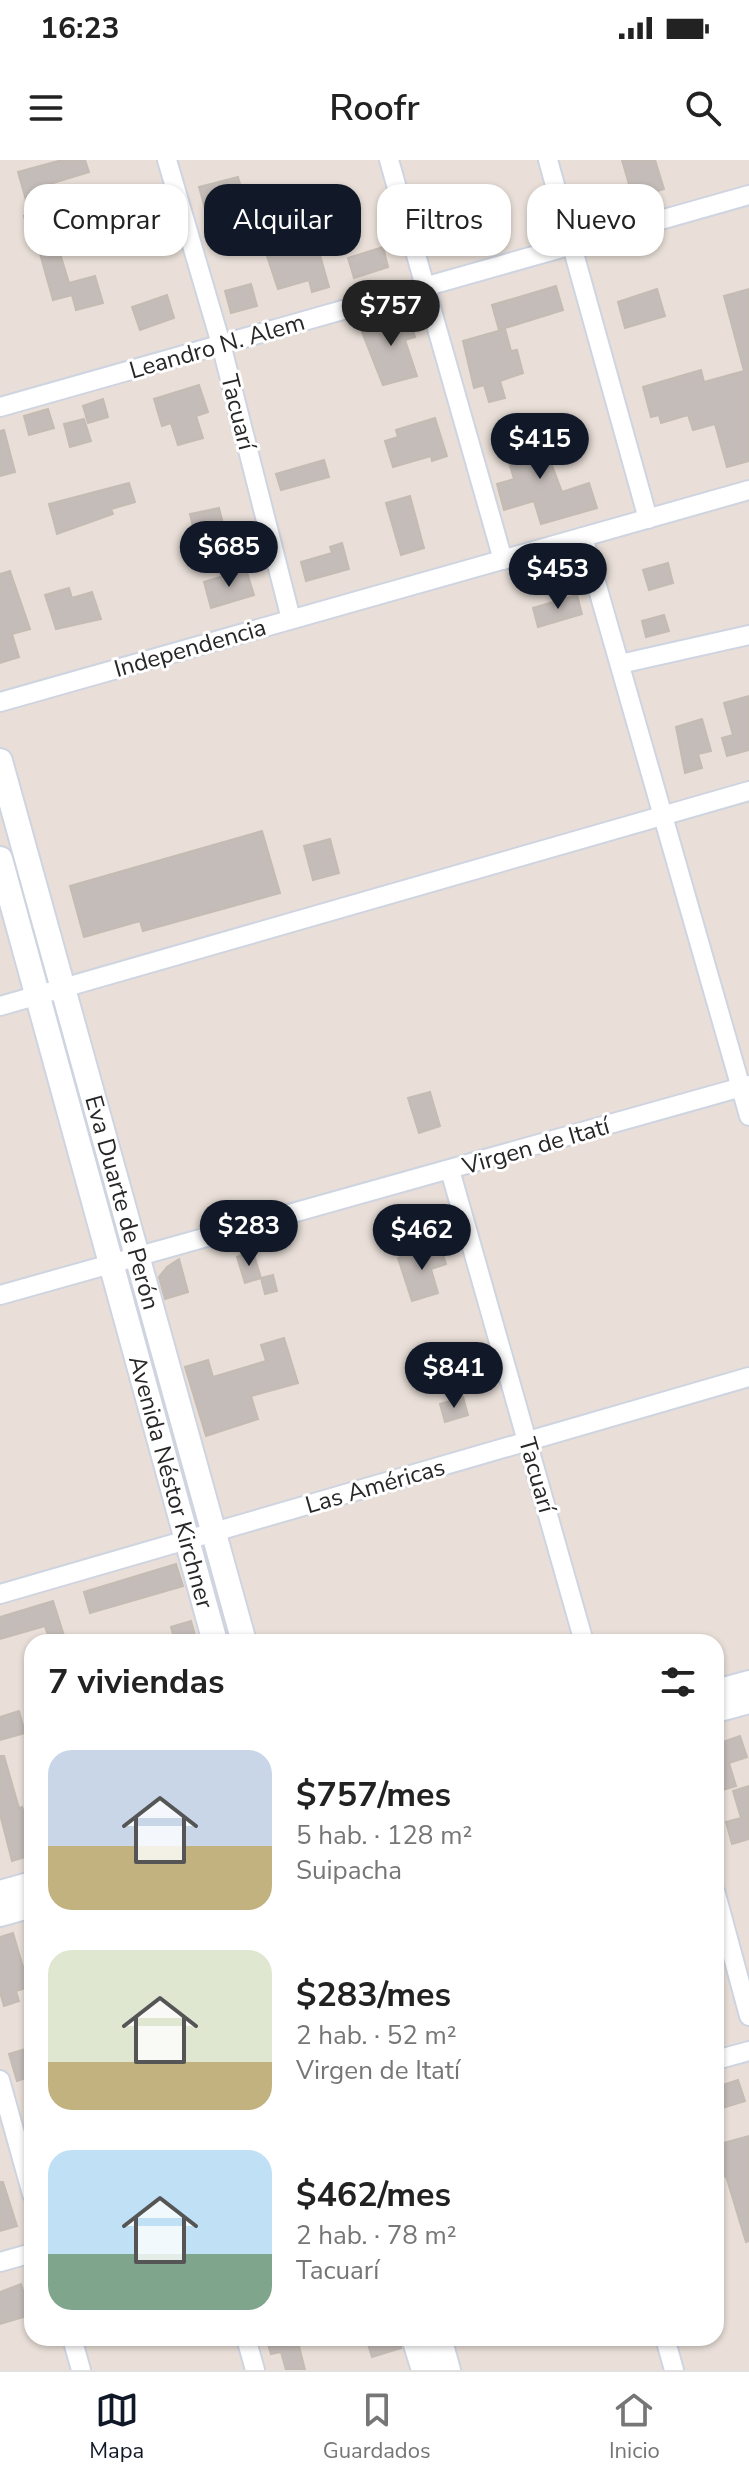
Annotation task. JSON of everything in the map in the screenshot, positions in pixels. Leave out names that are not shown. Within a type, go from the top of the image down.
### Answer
[{"type":"street","name":"Tacuarí","points":[[167,160],[221,344],[291,619]]},
{"type":"street","points":[[389,160],[503,560]]},
{"type":"street","points":[[548,160],[555,184]]},
{"type":"street","name":"Leandro N. Alem","points":[[664,219],[749,195]]},
{"type":"street","name":"Leandro N. Alem","points":[[0,407],[536,256]]},
{"type":"street","points":[[575,256],[648,519]]},
{"type":"street","name":"Independencia","points":[[0,702],[749,490]]},
{"type":"street","points":[[583,537],[745,1086],[749,1116]]},
{"type":"street","points":[[620,664],[749,635]]},
{"type":"street","name":"Eva Duarte de Perón","points":[[0,761],[242,1634]]},
{"type":"street","points":[[0,1006],[749,791]]},
{"type":"street","name":"Avenida Néstor Kirchner","points":[[0,859],[213,1634]]},
{"type":"street","name":"Virgen de Itatí","points":[[0,1295],[745,1086]]},
{"type":"street","name":"Tacuarí","points":[[450,1170],[582,1634]]},
{"type":"street","name":"Las Américas","points":[[0,1594],[749,1377]]},
{"type":"street","points":[[724,1690],[749,1683]]},
{"type":"street","points":[[724,1708],[749,1701]]},
{"type":"street","points":[[0,1893],[24,1886]]},
{"type":"street","points":[[0,1914],[24,1907]]},
{"type":"street","points":[[724,1924],[749,2016]]},
{"type":"street","points":[[724,2058],[749,2051]]},
{"type":"street","points":[[0,2080],[24,2166]]},
{"type":"street","points":[[0,2262],[24,2255]]},
{"type":"street","points":[[74,2346],[81,2370]]},
{"type":"street","points":[[248,2346],[255,2370]]},
{"type":"street","points":[[416,2346],[424,2370]]},
{"type":"street","points":[[441,2346],[448,2370]]},
{"type":"street","points":[[667,2346],[674,2370]]},
{"type":"building","points":[[62,160],[85,160],[89,172],[50,184],[24,184],[24,193],[18,172]]},
{"type":"building","points":[[622,160],[655,160],[662,184],[629,184]]},
{"type":"building","points":[[238,177],[240,184],[211,184]]},
{"type":"building","points":[[204,186],[204,205],[199,187]]},
{"type":"building","points":[[377,249],[377,256],[385,256],[388,267],[354,278],[348,258]]},
{"type":"building","points":[[41,256],[61,256],[69,283],[95,276],[103,303],[76,310],[72,295],[53,300]]},
{"type":"building","points":[[267,256],[320,256],[329,287],[312,292],[309,280],[278,289]]},
{"type":"building","points":[[251,284],[257,306],[231,313],[225,291]]},
{"type":"building","points":[[556,286],[563,310],[499,330],[492,305]]},
{"type":"building","points":[[657,289],[665,316],[625,328],[618,302]]},
{"type":"building","points":[[749,289],[749,461],[727,467],[715,424],[693,430],[688,415],[661,423],[659,415],[651,417],[643,387],[701,370],[704,382],[744,371],[724,296]]},
{"type":"building","points":[[167,295],[174,318],[140,330],[132,307]]},
{"type":"building","points":[[407,312],[415,337],[405,340],[417,376],[383,385],[360,327]]},
{"type":"building","points":[[505,329],[511,351],[517,350],[523,373],[500,381],[505,398],[489,402],[484,385],[474,388],[463,341]]},
{"type":"building","points":[[199,385],[208,412],[196,416],[203,438],[178,445],[171,423],[162,426],[154,399]]},
{"type":"building","points":[[103,399],[108,417],[88,423],[83,406]]},
{"type":"building","points":[[48,409],[54,428],[29,435],[24,416]]},
{"type":"building","points":[[435,418],[447,456],[432,461],[431,456],[393,467],[385,441],[398,437],[396,430]]},
{"type":"building","points":[[84,419],[91,441],[70,447],[64,424]]},
{"type":"building","points":[[538,428],[562,492],[589,483],[597,508],[541,524],[534,501],[504,510],[497,484],[514,479],[502,439]]},
{"type":"building","points":[[4,430],[15,472],[0,476],[0,431]]},
{"type":"building","points":[[324,460],[329,477],[281,490],[276,474]]},
{"type":"building","points":[[129,483],[135,502],[111,509],[113,514],[57,534],[49,504]]},
{"type":"building","points":[[410,496],[424,548],[401,555],[386,503]]},
{"type":"building","points":[[219,508],[225,532],[196,539],[190,514]]},
{"type":"building","points":[[342,543],[349,569],[306,581],[301,562],[332,553],[330,547]]},
{"type":"building","points":[[668,563],[673,583],[649,590],[643,570]]},
{"type":"building","points":[[246,569],[254,595],[211,608],[204,582]]},
{"type":"building","points":[[10,571],[30,629],[12,634],[19,657],[0,663],[0,574]]},
{"type":"building","points":[[69,588],[72,598],[92,592],[101,619],[56,629],[45,595]]},
{"type":"building","points":[[577,595],[582,614],[538,627],[533,608]]},
{"type":"building","points":[[664,615],[669,631],[646,637],[642,621]]},
{"type":"building","points":[[749,696],[749,750],[727,756],[722,738],[733,735],[724,703]]},
{"type":"building","points":[[702,719],[711,751],[698,754],[702,768],[685,773],[676,727]]},
{"type":"building","points":[[262,831],[280,893],[143,931],[140,921],[84,937],[70,886]]},
{"type":"building","points":[[330,839],[339,873],[313,880],[304,846]]},
{"type":"building","points":[[430,1092],[440,1126],[419,1133],[408,1098]]},
{"type":"building","points":[[440,1245],[446,1264],[431,1269],[438,1293],[412,1301],[398,1258]]},
{"type":"building","points":[[253,1252],[261,1278],[245,1283],[237,1257]]},
{"type":"building","points":[[179,1259],[188,1292],[165,1299],[159,1277]]},
{"type":"building","points":[[273,1275],[277,1291],[265,1294],[261,1278]]},
{"type":"building","points":[[284,1338],[298,1383],[251,1396],[258,1419],[206,1436],[185,1367],[208,1360],[213,1377],[266,1361],[261,1345]]},
{"type":"building","points":[[463,1397],[468,1415],[445,1422],[440,1404]]},
{"type":"building","points":[[176,1564],[183,1586],[90,1613],[84,1592]]},
{"type":"building","points":[[53,1601],[63,1634],[48,1634],[45,1626],[0,1639],[0,1617]]},
{"type":"building","points":[[191,1621],[195,1634],[173,1634],[171,1627]]},
{"type":"building","points":[[19,1711],[24,1733],[0,1740],[0,1717]]},
{"type":"building","points":[[740,1736],[747,1757],[729,1763],[736,1786],[724,1790],[724,1742]]},
{"type":"building","points":[[0,1756],[4,1756],[19,1808],[22,1807],[24,1812],[24,1857],[12,1861],[0,1814]]},
{"type":"building","points":[[749,1786],[749,1839],[732,1844],[726,1822],[741,1818],[733,1791]]},
{"type":"building","points":[[13,1933],[24,1970],[24,1989],[16,1991],[19,2001],[4,2006],[0,1992],[0,1937]]},
{"type":"building","points":[[24,2049],[24,2079],[17,2081],[9,2054]]},
{"type":"building","points":[[738,2080],[745,2101],[724,2108],[724,2084]]},
{"type":"building","points":[[749,2136],[749,2241],[746,2242],[724,2177],[724,2143]]},
{"type":"building","points":[[0,2182],[3,2182],[17,2226],[0,2231]]},
{"type":"building","points":[[21,2284],[24,2317],[0,2324],[0,2292]]},
{"type":"building","points":[[268,2346],[299,2346],[305,2370],[286,2370],[281,2352],[271,2354]]},
{"type":"building","points":[[369,2346],[401,2346],[401,2348],[372,2357]]}]
